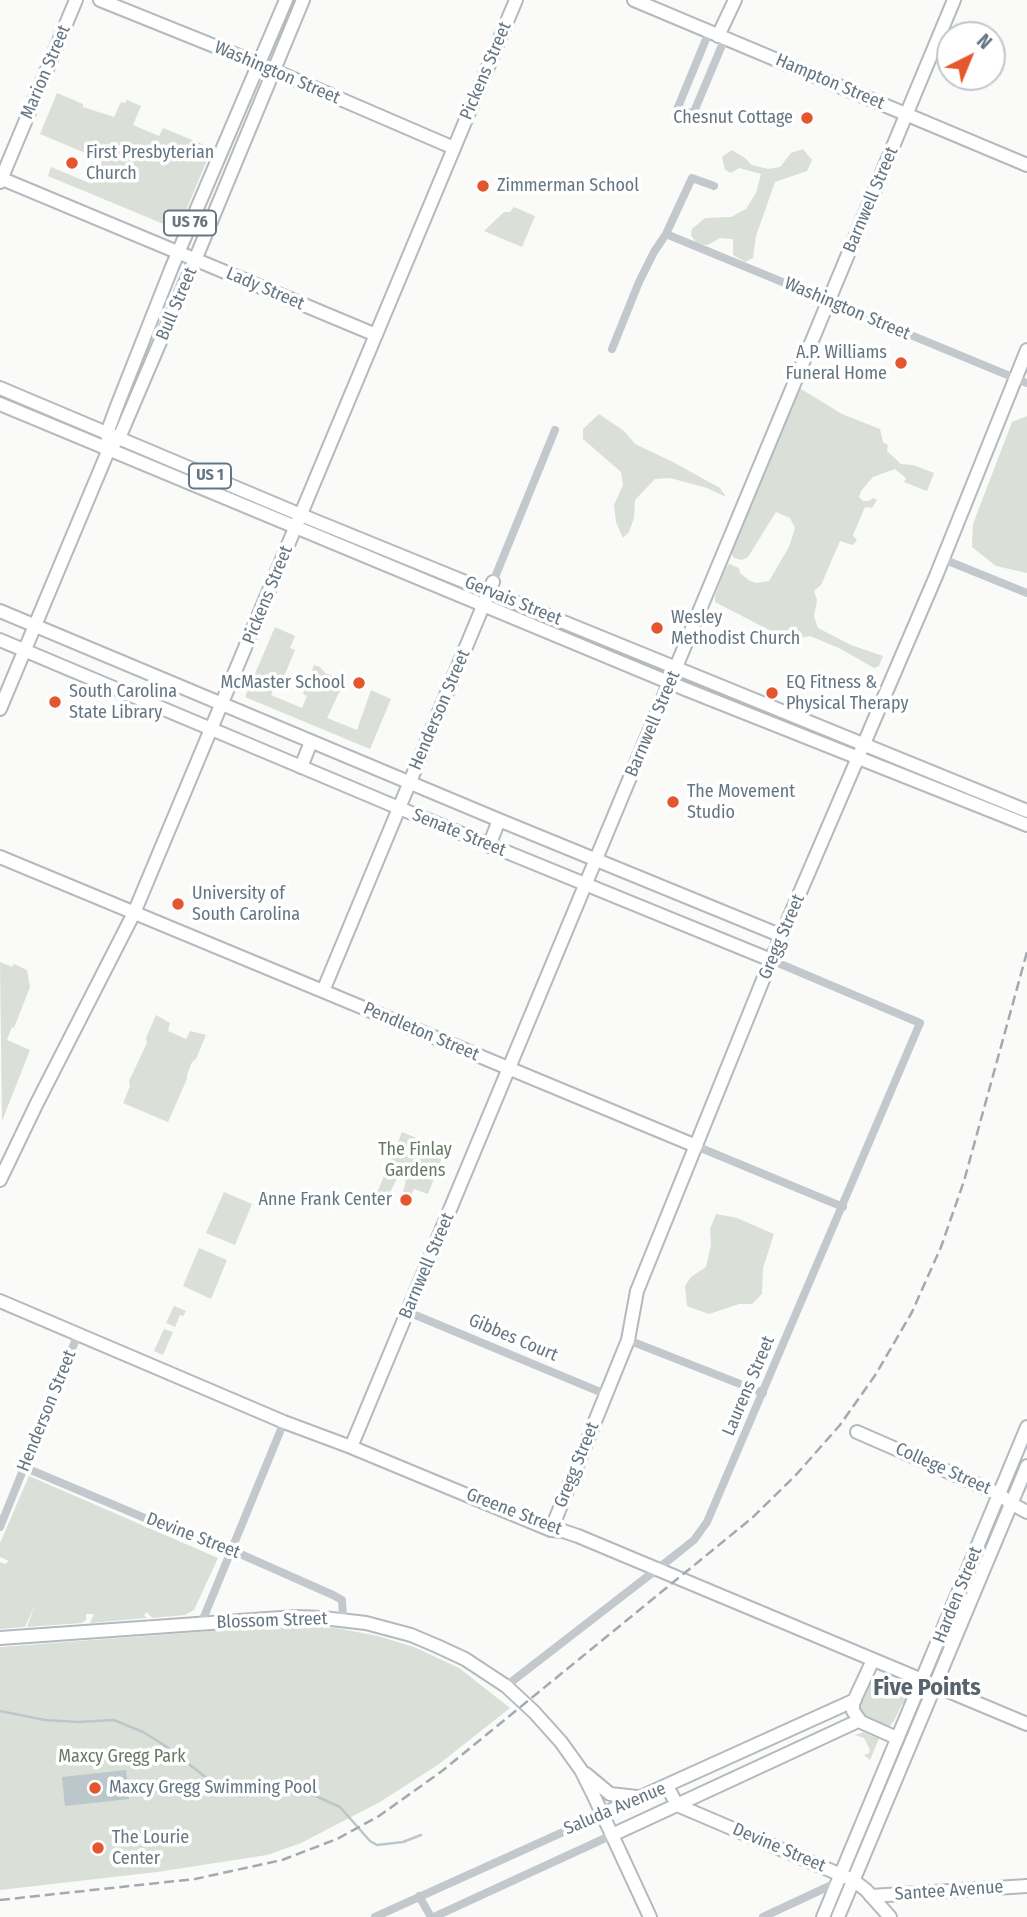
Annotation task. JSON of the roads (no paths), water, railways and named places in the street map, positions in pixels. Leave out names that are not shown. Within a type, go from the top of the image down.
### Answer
[{"type":"street","name":"Marion Street","points":[[1,179],[76,0]]},
{"type":"street","name":"Washington Street","points":[[100,0],[259,64],[454,148]]},
{"type":"street","name":"Bull Street","points":[[109,449],[107,433],[178,252],[286,0]]},
{"type":"street","name":"Bull Street","points":[[0,709],[109,449],[119,438],[303,0]]},
{"type":"street","name":"Pickens Street","points":[[0,1180],[134,914],[516,0]]},
{"type":"street","name":"Hampton Street","points":[[634,0],[1027,165]]},
{"type":"street","points":[[718,35],[693,114],[678,107],[735,0]]},
{"type":"street","name":"Barnwell Street","points":[[351,1447],[954,0]]},
{"type":"street","points":[[612,349],[649,260],[666,234],[692,178],[714,186]]},
{"type":"street","name":"Lady Street","points":[[1,179],[376,335]]},
{"type":"street","name":"Washington Street","points":[[666,234],[1021,380]]},
{"type":"street","name":"Gregg Street","points":[[551,1530],[628,1340],[637,1291],[771,960],[1021,380],[1027,350]]},
{"type":"street","name":"Gervais Street","points":[[0,388],[119,438],[484,605],[670,683],[1027,825]]},
{"type":"street","name":"Gervais Street","points":[[0,404],[298,521],[491,587],[676,669],[1027,811]]},
{"type":"street","name":"Henderson Street","points":[[323,991],[555,430]]},
{"type":"street","points":[[943,559],[1027,593]]},
{"type":"street","name":"Senate Street","points":[[0,611],[782,936]]},
{"type":"street","name":"Senate Street","points":[[0,640],[489,846],[920,1023]]},
{"type":"street","points":[[301,767],[312,742]]},
{"type":"street","points":[[489,846],[499,820]]},
{"type":"street","name":"Pendleton Street","points":[[0,857],[843,1207]]},
{"type":"street","name":"Laurens Street","points":[[506,1686],[694,1540],[707,1522],[920,1023]]},
{"type":"street","name":"Greene Street","points":[[0,1301],[284,1422],[551,1530],[563,1531],[658,1569],[1027,1724]]},
{"type":"street","name":"Gibbes Court","points":[[408,1311],[605,1394]]},
{"type":"street","name":"Henderson Street","points":[[0,1527],[78,1334]]},
{"type":"street","points":[[628,1340],[763,1394]]},
{"type":"street","points":[[201,1624],[284,1422]]},
{"type":"street","name":"Harden Street","points":[[823,1917],[1027,1427]]},
{"type":"street","name":"College Street","points":[[857,1432],[999,1493],[1027,1512]]},
{"type":"street","name":"Harden Street","points":[[838,1917],[1027,1466]]},
{"type":"street","name":"Devine Street","points":[[26,1468],[228,1553],[238,1553],[342,1600],[343,1620]]},
{"type":"street","name":"Blossom Street","points":[[0,1638],[295,1617],[366,1623],[421,1639],[465,1659],[506,1686],[548,1726],[581,1770],[650,1917]]},
{"type":"street","points":[[873,1660],[855,1700],[853,1711],[858,1721],[897,1738]]},
{"type":"street","name":"Saluda Avenue","points":[[375,1917],[855,1700]]},
{"type":"street","name":"Saluda Avenue","points":[[432,1917],[858,1721]]},
{"type":"street","points":[[581,1770],[610,1794],[641,1797]]},
{"type":"street","points":[[667,1786],[677,1805]]},
{"type":"street","name":"Devine Street","points":[[677,1805],[838,1879],[853,1880],[890,1917]]},
{"type":"street","points":[[763,1917],[838,1879]]},
{"type":"street","name":"Santee Avenue","points":[[871,1896],[1027,1886]]},
{"type":"street","points":[[419,1896],[432,1917]]},
{"type":"waterway","points":[[0,1711],[45,1720],[114,1720],[143,1732],[164,1745],[225,1792],[241,1796],[281,1791],[309,1793],[340,1807],[370,1841],[377,1845],[403,1842],[421,1835]]},
{"type":"railway","points":[[0,1900],[195,1879],[282,1860],[337,1839],[379,1816],[442,1771],[752,1518],[795,1476],[840,1425],[876,1374],[912,1312],[941,1247],[964,1181],[1027,952]]},
{"type":"place","name":"Chesnut Cottage","points":[[807,118]]},
{"type":"place","name":"First Presbyterian Church","points":[[72,163]]},
{"type":"place","name":"Zimmerman School","points":[[483,186]]},
{"type":"place","name":"A.P. Williams Funeral Home","points":[[901,363]]},
{"type":"place","name":"Wesley Methodist Church","points":[[657,628]]},
{"type":"place","name":"McMaster School","points":[[359,683]]},
{"type":"place","name":"EQ Fitness & Physical Therapy","points":[[772,693]]},
{"type":"place","name":"South Carolina State Library","points":[[55,702]]},
{"type":"place","name":"The Movement Studio","points":[[673,802]]},
{"type":"place","name":"University of South Carolina","points":[[178,904]]},
{"type":"place","name":"Anne Frank Center","points":[[406,1200]]},
{"type":"place","name":"Maxcy Gregg Swimming Pool","points":[[95,1788]]},
{"type":"place","name":"The Lourie Center","points":[[98,1848]]},
{"type":"district","name":"Five Points","points":[[927,1688]]},
{"type":"park label","name":"The Finlay Gardens","points":[[415,1160]]},
{"type":"park label","name":"Maxcy Gregg Park","points":[[122,1757]]}]
